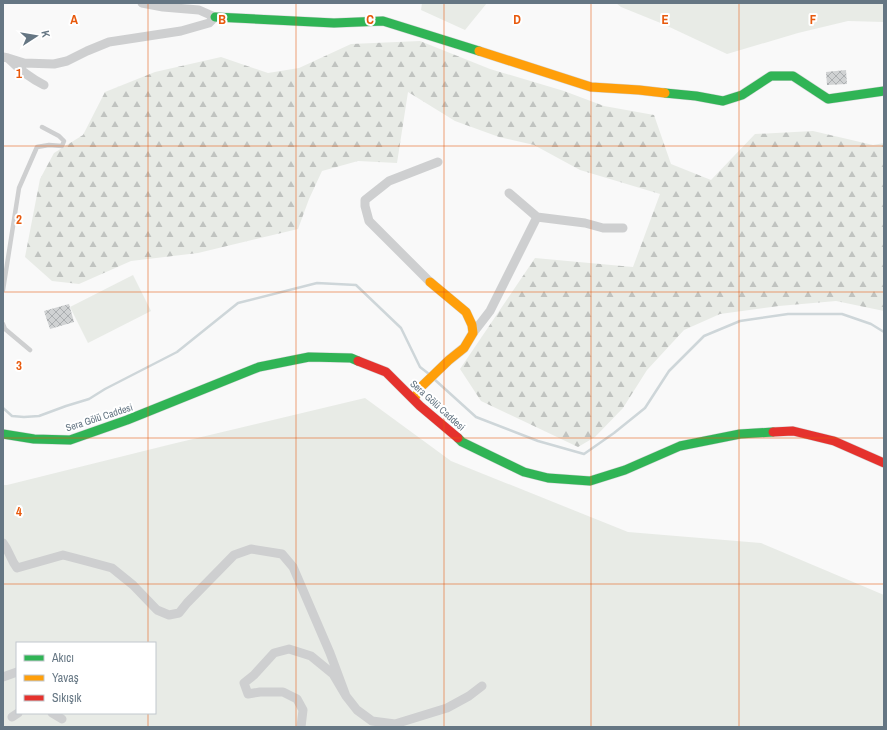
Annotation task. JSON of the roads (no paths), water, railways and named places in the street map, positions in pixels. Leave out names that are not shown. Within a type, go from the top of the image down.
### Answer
[{"type":"main road","points":[[215,17],[334,23],[383,21],[591,87],[682,94],[723,101],[742,95],[772,76],[794,76],[828,99],[884,91]]},
{"type":"main road","points":[[414,399],[422,386],[464,348],[473,333],[472,326],[466,312],[430,282]]},
{"type":"main road","name":"Sera Gölü Caddesi","points":[[3,434],[34,439],[70,440],[127,420],[259,367],[309,356],[351,358],[386,372],[420,406],[462,442],[524,472],[548,478],[590,481],[625,470],[680,446],[740,434],[793,431],[834,441],[884,463]]},
{"type":"street","points":[[6,58],[24,63],[54,64],[67,61],[87,50],[109,42],[181,31],[209,23],[215,17],[199,10],[163,7],[142,3]]},
{"type":"street","points":[[6,58],[22,71],[44,85]]},
{"type":"street","points":[[430,282],[369,221],[365,200],[389,181],[438,162]]},
{"type":"street","points":[[509,193],[537,217],[585,223],[602,228],[623,228]]},
{"type":"street","points":[[473,333],[490,311],[537,217]]},
{"type":"street","points":[[3,543],[8,549],[12,562],[17,568],[63,555],[112,568],[133,585],[157,610],[169,615],[179,613],[234,555],[250,549],[282,554],[293,567],[330,653],[346,696]]},
{"type":"street","points":[[301,727],[303,710],[297,699],[283,692],[260,692],[248,694],[244,683],[254,675],[274,653],[289,649],[311,656],[332,674],[357,710],[372,721],[395,724],[448,708],[469,696],[482,686]]},
{"type":"street","points":[[3,677],[16,672]]},
{"type":"street","points":[[54,714],[62,719]]},
{"type":"lane","points":[[3,290],[19,188],[37,147],[62,146],[64,141],[59,136],[42,127]]},
{"type":"lane","points":[[3,324],[5,329],[30,350]]},
{"type":"waterway","points":[[3,408],[12,416],[39,416],[89,399],[105,389],[177,352],[238,303],[317,283],[356,285],[401,328],[420,367],[429,374]]},
{"type":"waterway","points":[[434,379],[476,417],[538,441],[584,454],[614,433],[645,408],[669,371],[704,336],[740,321],[788,314],[842,314],[871,324],[884,332]]}]
